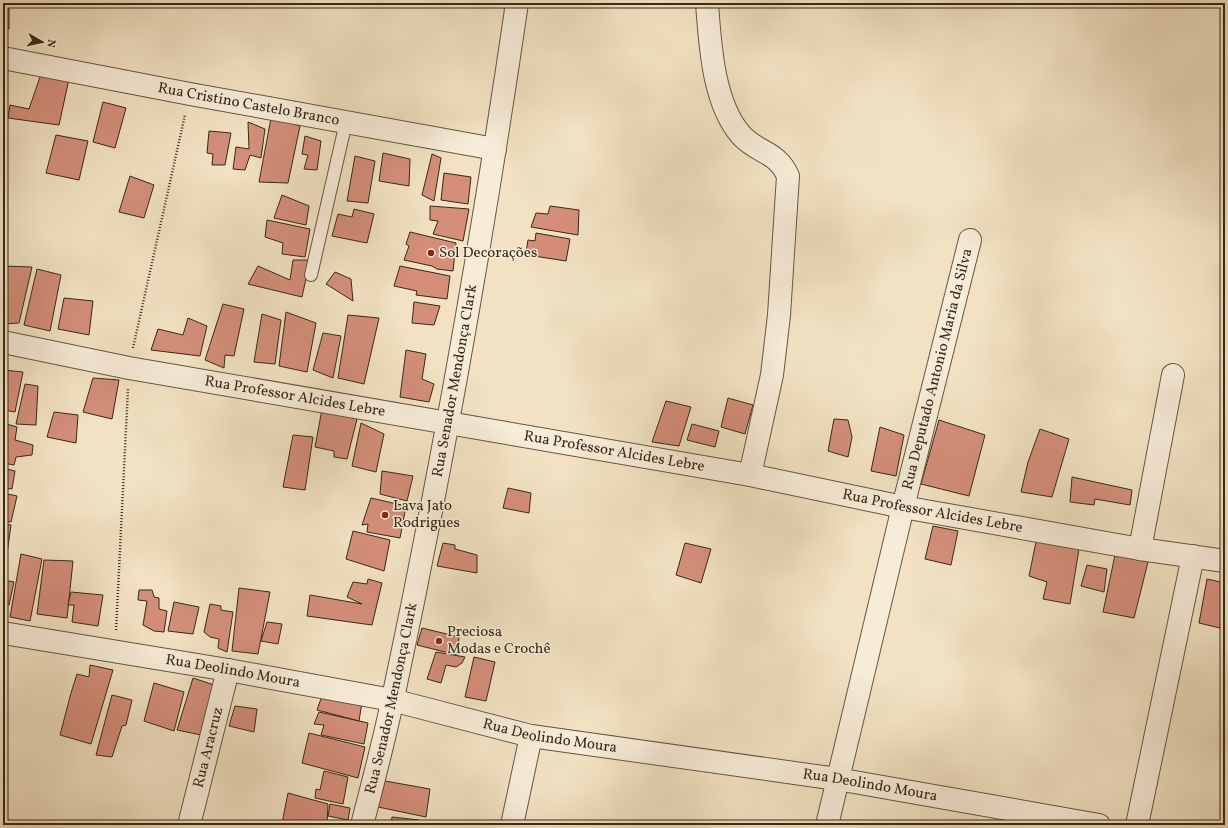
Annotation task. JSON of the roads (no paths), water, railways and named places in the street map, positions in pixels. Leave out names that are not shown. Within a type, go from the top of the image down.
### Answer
[{"type":"street","name":"Rua Senador Mendonça Clark","points":[[362,825],[392,700],[448,424],[495,149],[517,3]]},
{"type":"street","points":[[707,3],[716,83],[729,118],[741,135],[755,147],[776,158],[784,167],[788,176],[779,315],[772,375],[750,475]]},
{"type":"street","name":"Rua Cristino Castelo Branco","points":[[3,58],[495,149]]},
{"type":"street","name":"Rua Deputado Antonio Maria da Silva","points":[[827,825],[903,507],[970,240]]},
{"type":"street","name":"Rua Professor Alcides Lebre","points":[[3,342],[129,368],[750,475],[903,507],[1140,549],[1225,561]]},
{"type":"street","points":[[1140,549],[1173,375]]},
{"type":"street","points":[[1137,825],[1193,556]]},
{"type":"street","name":"Rua Deolindo Moura","points":[[3,633],[228,670],[392,700],[531,736],[837,779],[1099,825]]},
{"type":"street","name":"Rua Aracruz","points":[[189,825],[228,670]]},
{"type":"street","points":[[512,825],[531,736]]},
{"type":"lane","points":[[311,276],[346,122]]},
{"type":"place","name":"Sol Decorações","points":[[431,253]]},
{"type":"place","name":"Lava Jato Rodrigues","points":[[385,515]]},
{"type":"place","name":"Preciosa Modas e Crochê","points":[[439,641]]}]
